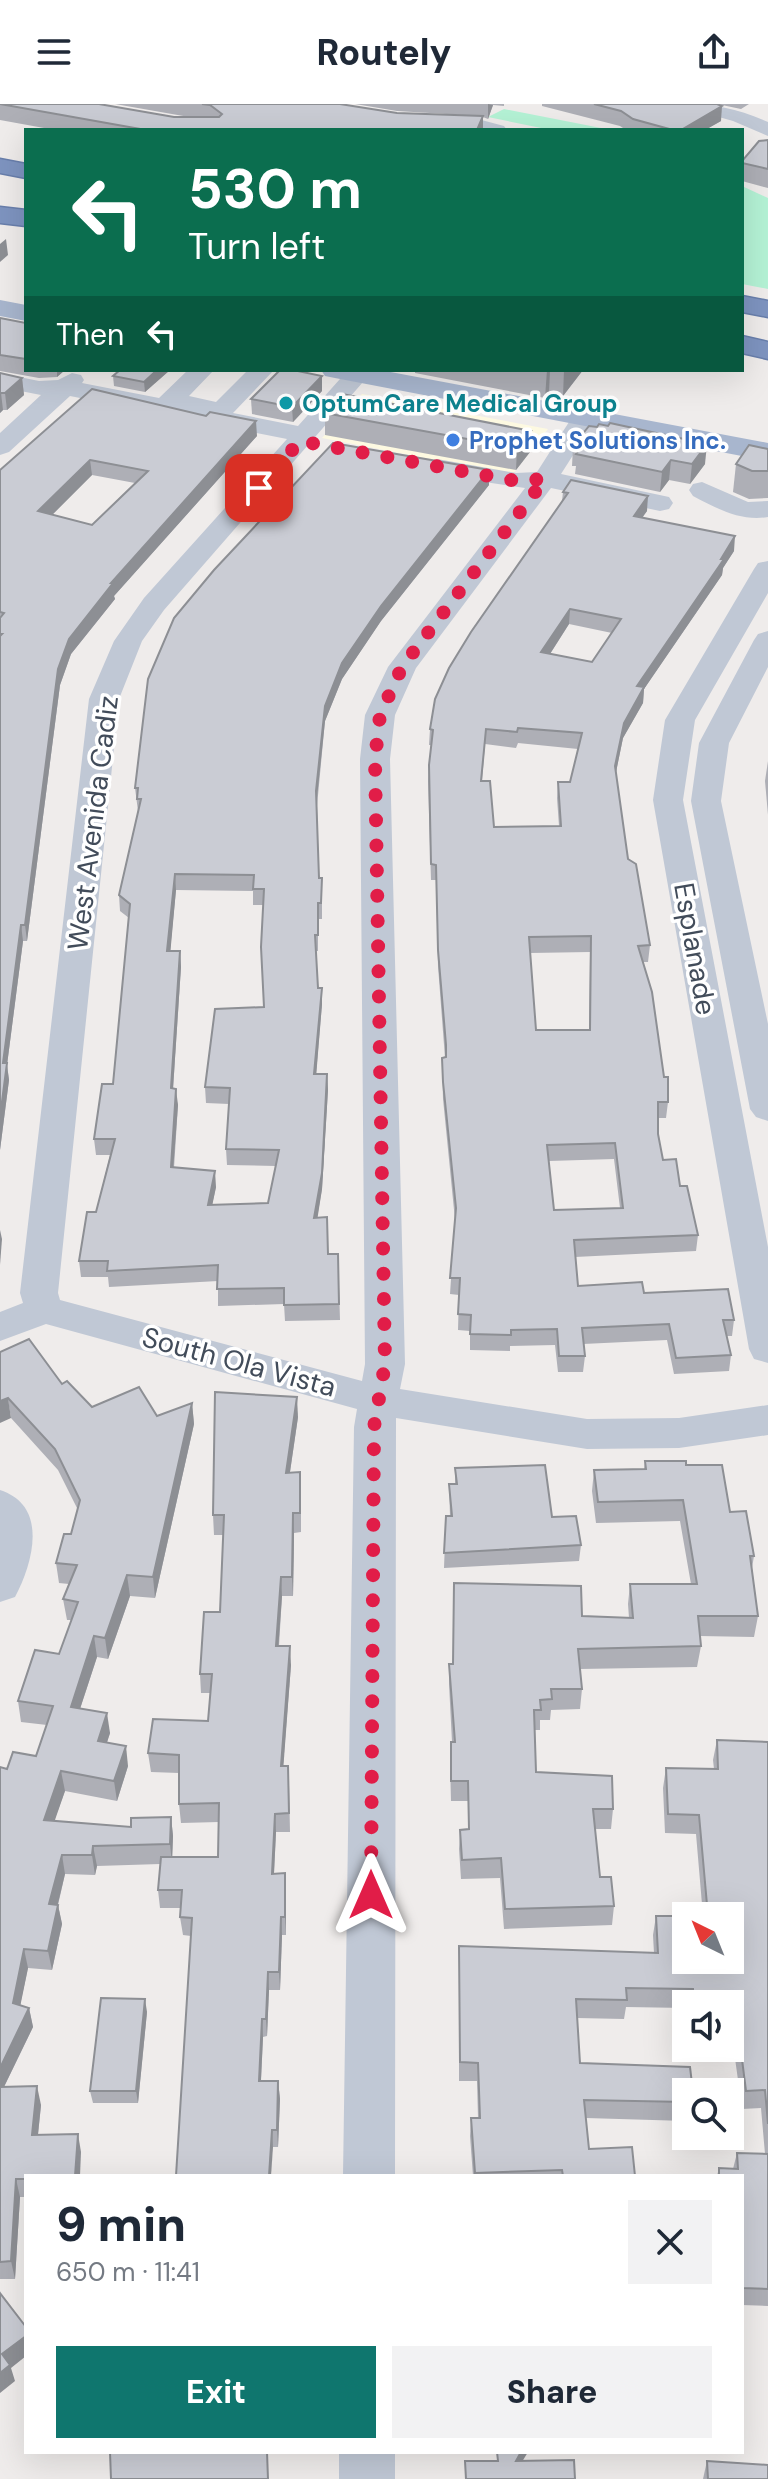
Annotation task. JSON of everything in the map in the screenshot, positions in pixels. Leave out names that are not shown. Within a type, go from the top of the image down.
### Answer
[{"type":"highway","points":[[0,166],[24,172]]},
{"type":"highway","points":[[0,172],[24,173]]},
{"type":"highway","points":[[0,197],[24,201]]},
{"type":"highway","points":[[0,215],[24,218]]},
{"type":"highway","points":[[744,304],[768,309]]},
{"type":"highway","points":[[744,331],[768,336]]},
{"type":"highway","points":[[744,345],[768,351]]},
{"type":"main road","points":[[0,308],[24,313]]},
{"type":"main road","points":[[360,373],[768,452]]},
{"type":"street","points":[[694,104],[740,117],[768,130]]},
{"type":"street","points":[[408,121],[474,124],[489,128]]},
{"type":"street","points":[[200,372],[171,399],[221,411],[260,372]]},
{"type":"street","name":"West Avenida Cadiz","points":[[44,1310],[39,1293],[104,699],[128,641],[154,604],[312,441],[360,373]]},
{"type":"street","points":[[0,447],[73,379]]},
{"type":"street","points":[[0,380],[39,388],[73,379],[312,441]]},
{"type":"street","points":[[369,2174],[374,1427],[385,1364],[375,759],[380,715],[402,667],[545,479],[585,416]]},
{"type":"street","points":[[408,461],[516,481],[545,479],[660,503]]},
{"type":"street","points":[[702,490],[738,508],[768,509]]},
{"type":"street","name":"Esplanade","points":[[768,569],[680,720],[668,800],[768,1349]]},
{"type":"street","name":"Esplanade","points":[[768,640],[714,743],[706,801],[768,1110]]},
{"type":"street","points":[[668,800],[706,801]]},
{"type":"street","points":[[724,1111],[768,1110]]},
{"type":"street","points":[[0,1327],[44,1310]]},
{"type":"street","name":"South Ola Vista","points":[[44,1310],[379,1400],[587,1434],[679,1433],[768,1420]]},
{"type":"street","points":[[0,1506],[14,1524],[14,1546],[0,1585]]},
{"type":"street","points":[[367,2454],[367,2479]]},
{"type":"shaded area","points":[[362,394],[548,429],[512,475],[322,438]]},
{"type":"green space","points":[[504,109],[601,128],[541,128],[488,117]]},
{"type":"green space","points":[[744,187],[768,198],[768,289],[744,284]]},
{"type":"building","points":[[0,104],[99,104],[174,117],[219,117],[222,114],[210,105],[202,104],[340,104],[397,113],[483,116],[478,128],[135,128]]},
{"type":"building","points":[[594,104],[722,106],[684,128],[666,128],[633,119],[621,111]]},
{"type":"building","points":[[768,140],[768,169],[744,163],[744,159],[759,141]]},
{"type":"building","points":[[0,318],[24,323],[24,359],[0,355]]},
{"type":"building","points":[[118,372],[155,372],[144,382],[113,376]]},
{"type":"building","points":[[278,372],[322,376],[292,407],[251,399]]},
{"type":"building","points":[[0,373],[22,378],[0,394]]},
{"type":"building","points":[[92,389],[206,416],[210,412],[256,421],[111,583],[69,639],[58,669],[25,925],[21,925],[3,1063],[7,1063],[0,1117],[0,618],[4,613],[0,612],[0,470]],"holes":[[[90,460],[148,471],[92,525],[38,511]]]},
{"type":"building","points":[[342,394],[531,431],[517,448],[325,413]]},
{"type":"building","points":[[610,423],[707,444],[692,464],[671,460],[662,472],[576,454],[581,447],[573,446],[589,426],[608,426]]},
{"type":"building","points":[[333,443],[489,470],[381,606],[342,663],[325,706],[316,791],[319,878],[322,878],[318,935],[315,935],[318,988],[322,988],[314,1074],[327,1074],[322,1173],[314,1218],[327,1217],[328,1254],[338,1254],[339,1304],[284,1305],[284,1288],[217,1289],[218,1265],[107,1271],[108,1261],[79,1261],[87,1212],[96,1212],[115,1139],[94,1139],[102,1084],[113,1084],[130,904],[119,895],[141,799],[137,799],[138,788],[135,788],[148,679],[174,618],[214,570]],"holes":[[[175,874],[254,875],[253,889],[264,889],[261,947],[264,1007],[215,1009],[205,1087],[230,1088],[226,1149],[279,1150],[268,1203],[208,1205],[215,1171],[171,1167],[176,1089],[171,1088],[180,951],[167,951]]]},
{"type":"building","points":[[749,445],[768,449],[768,471],[752,471],[736,464]]},
{"type":"building","points":[[571,480],[648,496],[634,516],[735,536],[721,559],[724,559],[637,686],[644,687],[624,723],[615,766],[628,859],[636,864],[650,945],[638,946],[652,992],[664,1077],[668,1077],[668,1102],[658,1102],[658,1134],[663,1160],[676,1159],[680,1186],[687,1186],[698,1235],[574,1240],[578,1286],[642,1282],[644,1293],[728,1289],[734,1320],[723,1320],[731,1355],[676,1358],[669,1324],[582,1328],[585,1356],[559,1356],[557,1329],[511,1330],[511,1335],[470,1334],[471,1315],[458,1314],[460,1278],[450,1278],[456,1208],[443,1082],[442,1058],[446,1057],[446,1045],[438,950],[436,865],[431,864],[429,765],[433,730],[430,729],[435,699],[449,668],[568,493],[563,492]],"holes":[[[570,609],[621,619],[592,662],[541,652]],[[518,728],[582,733],[570,782],[558,782],[561,826],[494,827],[490,781],[481,781],[486,729],[517,732]],[[591,936],[590,1030],[536,1030],[529,937]],[[615,1143],[623,1208],[554,1210],[547,1145]]]},
{"type":"building","points":[[29,1339],[62,1384],[67,1381],[92,1407],[139,1387],[157,1416],[192,1403],[153,1577],[127,1575],[105,1638],[94,1636],[71,1707],[107,1713],[98,1741],[126,1746],[114,1781],[61,1771],[44,1820],[131,1827],[131,1818],[171,1817],[170,1844],[93,1846],[92,1855],[62,1855],[49,1904],[58,1905],[48,1951],[24,1949],[13,2003],[29,2008],[0,2068],[0,1767],[7,1769],[13,1752],[36,1756],[53,1706],[18,1701],[35,1650],[59,1654],[78,1602],[63,1599],[77,1565],[56,1563],[64,1534],[71,1534],[80,1500],[55,1449],[8,1398],[0,1401],[0,1352]]},
{"type":"building","points":[[215,1392],[297,1397],[286,1473],[300,1472],[300,1513],[293,1513],[292,1577],[281,1577],[276,1646],[290,1646],[281,1766],[288,1766],[289,1813],[275,1814],[272,1874],[285,1873],[285,1917],[281,1917],[279,1972],[268,1972],[259,2081],[278,2081],[277,2130],[272,2130],[269,2174],[176,2174],[192,1918],[180,1917],[182,1890],[158,1890],[161,1857],[218,1857],[219,1803],[179,1804],[179,1755],[148,1753],[153,1719],[208,1721],[212,1674],[200,1674],[204,1612],[220,1612],[224,1515],[213,1515]]},
{"type":"building","points":[[645,1461],[722,1465],[730,1512],[746,1511],[754,1556],[750,1556],[758,1616],[698,1616],[701,1646],[578,1649],[582,1689],[551,1689],[552,1699],[540,1700],[541,1710],[534,1710],[536,1772],[612,1776],[613,1809],[593,1809],[600,1877],[611,1877],[614,1906],[505,1909],[501,1858],[462,1860],[460,1830],[469,1829],[468,1781],[451,1781],[451,1742],[455,1742],[449,1664],[453,1664],[454,1583],[581,1586],[582,1616],[633,1618],[630,1584],[697,1584],[683,1500],[598,1502],[594,1470],[646,1469]]},
{"type":"building","points":[[545,1465],[552,1517],[576,1516],[581,1545],[444,1553],[446,1516],[452,1516],[449,1484],[457,1484],[455,1468]]},
{"type":"building","points":[[717,1740],[768,1742],[768,2124],[765,2090],[746,2091],[742,2062],[744,1990],[626,1988],[627,2000],[576,1999],[580,2063],[690,2067],[691,2078],[672,2078],[672,2102],[584,2100],[589,2149],[632,2147],[635,2174],[563,2174],[562,2170],[475,2173],[471,2118],[480,2118],[478,2063],[460,2062],[459,1946],[658,1953],[656,1916],[672,1916],[672,1974],[744,1974],[744,1902],[707,1902],[699,1815],[668,1814],[666,1768],[718,1769]]},
{"type":"building","points":[[101,1998],[145,1999],[136,2091],[90,2091]]},
{"type":"building","points":[[37,2086],[32,2135],[78,2134],[75,2174],[24,2174],[24,2179],[16,2179],[11,2261],[0,2262],[0,2087]]},
{"type":"building","points":[[737,2153],[768,2154],[768,2289],[744,2288],[744,2174],[719,2174],[719,2168],[738,2169]]},
{"type":"building","points":[[0,2293],[24,2324],[24,2338],[2,2354],[10,2365],[0,2373]]},
{"type":"building","points":[[110,2454],[267,2454],[268,2479],[111,2479]]},
{"type":"building","points":[[497,2454],[520,2454],[516,2461],[574,2460],[575,2479],[466,2479],[465,2461],[498,2461]]},
{"type":"building","points":[[707,2461],[768,2465],[768,2479],[708,2479]]},
{"type":"place","name":"OptumCare Medical Group","points":[[286,403]]},
{"type":"place","name":"Prophet Solutions Inc.","points":[[453,440]]},
{"type":"route","points":[[259,488],[300,441],[516,481],[545,479],[402,667],[380,715],[375,759],[385,1364],[374,1427],[371,1895]]}]
